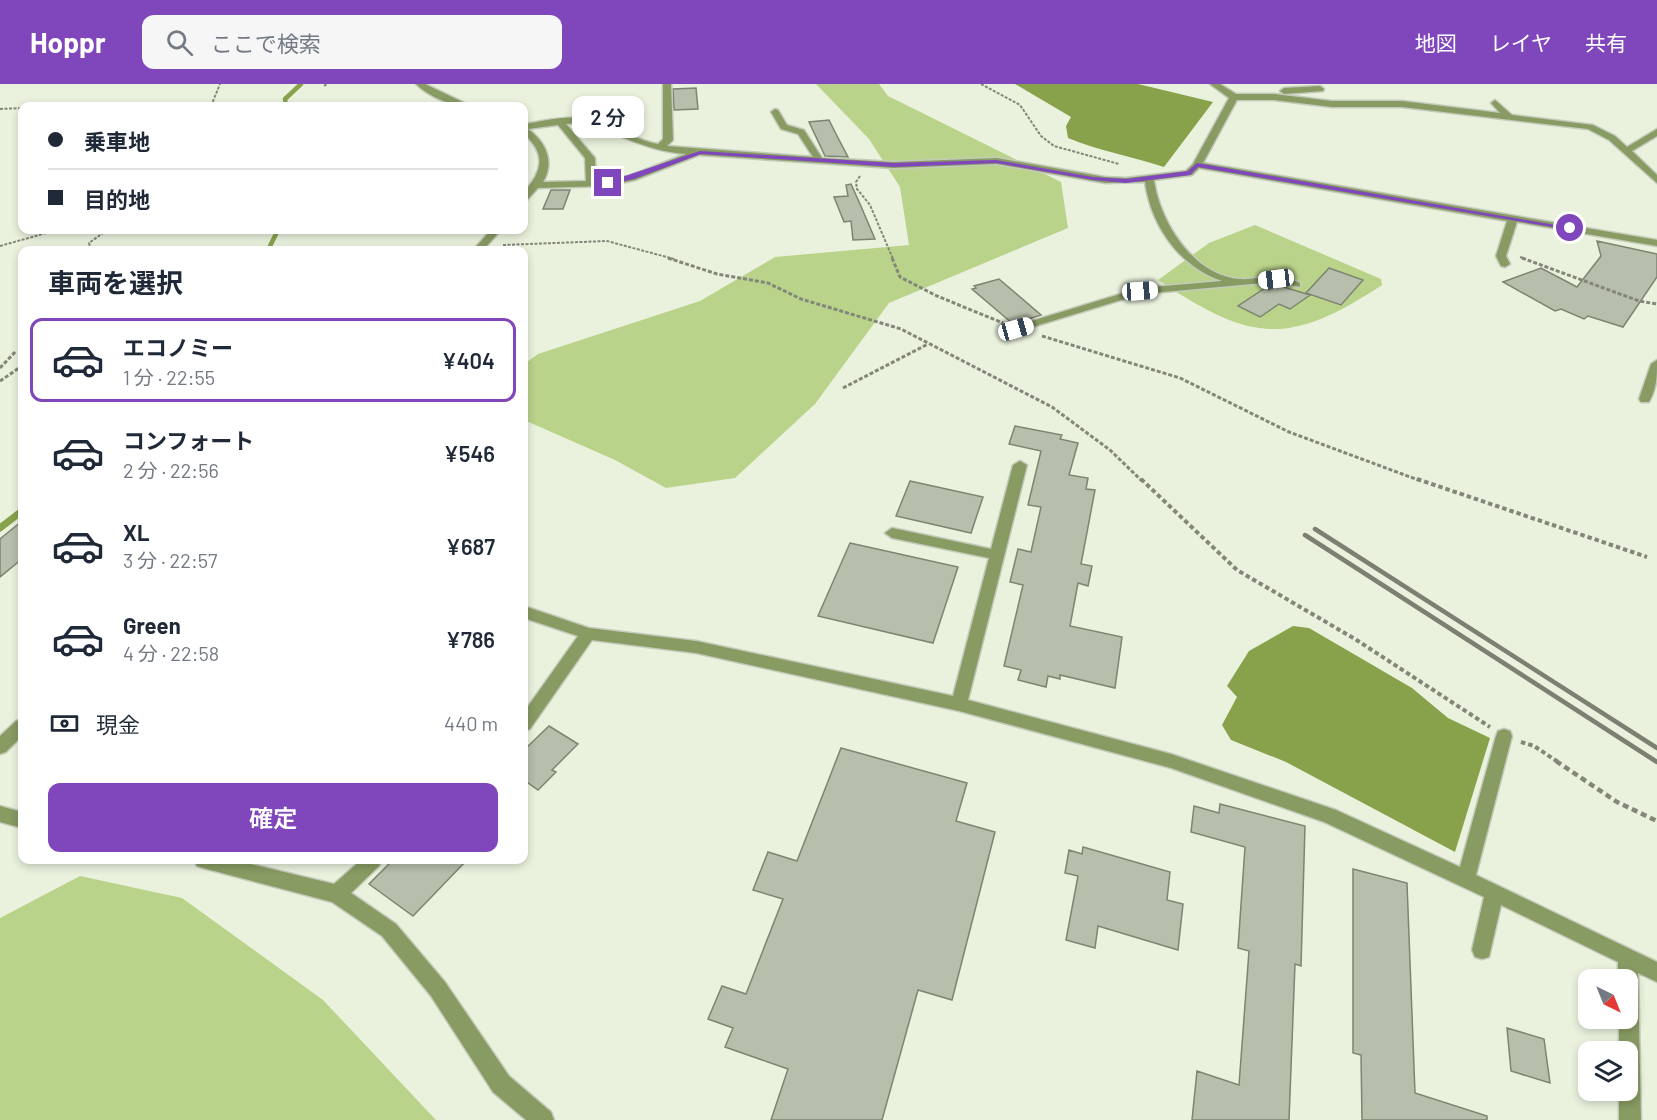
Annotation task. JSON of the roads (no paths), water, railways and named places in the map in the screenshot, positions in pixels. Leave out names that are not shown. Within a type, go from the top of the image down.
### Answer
[{"type":"street","points":[[420,84],[437,95],[456,102]]},
{"type":"street","points":[[437,95],[440,84]]},
{"type":"street","points":[[660,147],[668,140],[667,84]]},
{"type":"street","points":[[1214,84],[1234,97],[1251,96],[1332,104],[1402,104],[1590,127],[1612,138],[1657,180]]},
{"type":"street","points":[[1251,96],[1267,92],[1320,89]]},
{"type":"street","points":[[528,128],[559,121],[592,123],[642,144],[700,152],[869,163],[996,161],[1105,180],[1190,173],[1197,165],[1198,158],[1234,97]]},
{"type":"street","points":[[1495,103],[1509,117]]},
{"type":"street","points":[[775,112],[784,127],[801,132],[820,161]]},
{"type":"street","points":[[559,121],[590,158],[591,184]]},
{"type":"street","points":[[1625,150],[1634,148],[1657,132]]},
{"type":"street","points":[[528,133],[536,140],[543,154],[543,175],[528,193]]},
{"type":"street","points":[[535,185],[591,184],[632,178],[700,152]]},
{"type":"street","points":[[1197,165],[1657,243]]},
{"type":"street","points":[[1149,178],[1155,203],[1180,253],[1196,266],[1242,283]]},
{"type":"street","points":[[1505,264],[1502,253],[1513,219]]},
{"type":"street","points":[[1570,228],[1574,240]]},
{"type":"street","points":[[481,246],[492,234]]},
{"type":"street","points":[[1016,329],[1140,291],[1276,279],[1296,285]]},
{"type":"street","points":[[1645,399],[1657,364]]},
{"type":"street","points":[[959,704],[1020,465]]},
{"type":"street","points":[[892,533],[997,555]]},
{"type":"street","points":[[528,613],[588,634],[696,646],[959,704],[1182,765],[1330,816],[1571,928],[1629,960],[1657,972]]},
{"type":"street","points":[[528,718],[588,634]]},
{"type":"street","points":[[0,747],[18,730]]},
{"type":"street","points":[[1466,879],[1504,736]]},
{"type":"street","points":[[0,814],[18,819]]},
{"type":"street","points":[[219,864],[337,894],[389,930],[438,989],[501,1084],[543,1120]]},
{"type":"street","points":[[337,894],[369,864]]},
{"type":"street","points":[[1482,950],[1494,892]]},
{"type":"street","points":[[1629,960],[1630,1120]]},
{"type":"waterway","points":[[285,102],[285,99],[301,84]]},
{"type":"waterway","points":[[270,246],[276,234]]},
{"type":"waterway","points":[[0,528],[18,514]]},
{"type":"railway","points":[[1315,529],[1657,748]]},
{"type":"railway","points":[[1305,535],[1657,762]]}]
